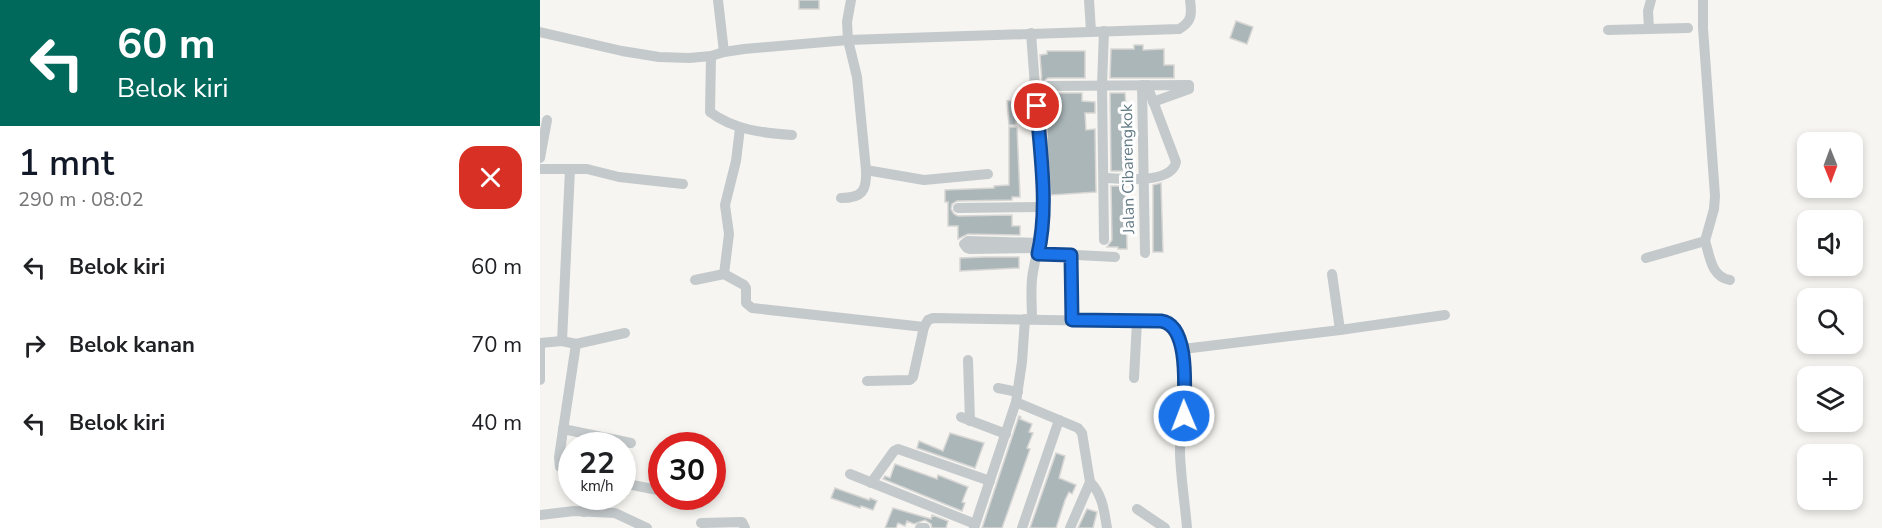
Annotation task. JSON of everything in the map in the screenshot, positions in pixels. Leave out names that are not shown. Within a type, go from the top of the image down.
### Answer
[{"type":"street","points":[[718,0],[724,52]]},
{"type":"street","points":[[841,198],[852,198],[859,195],[866,182],[858,83],[848,40],[850,0]]},
{"type":"street","points":[[1089,0],[1091,31]]},
{"type":"street","points":[[540,32],[622,51],[659,57],[689,58],[724,52],[848,40],[1179,29],[1190,20],[1190,0]]},
{"type":"street","points":[[1649,28],[1648,11],[1652,0]]},
{"type":"street","points":[[1703,0],[1715,196],[1714,209],[1705,241],[1716,274],[1722,279],[1730,280]]},
{"type":"street","points":[[1608,30],[1688,28]]},
{"type":"street","points":[[1104,31],[1102,85],[1104,240]]},
{"type":"street","points":[[850,474],[975,526],[1017,397],[1029,319],[1031,289],[1043,229],[1044,207],[1031,33]]},
{"type":"street","points":[[711,56],[710,112],[720,120],[740,128],[767,134],[792,135]]},
{"type":"street","points":[[1104,178],[1157,178],[1172,171],[1176,162],[1144,85]]},
{"type":"street","name":"Jalan Cibarengkok","points":[[1144,85],[1144,253]]},
{"type":"street","points":[[1048,86],[1189,85],[1189,89],[1153,102]]},
{"type":"street","points":[[540,158],[547,120]]},
{"type":"street","points":[[724,274],[729,234],[725,205],[736,161],[740,128]]},
{"type":"street","points":[[540,169],[587,169],[619,177],[683,184]]},
{"type":"street","points":[[562,341],[564,253],[570,169]]},
{"type":"street","points":[[866,170],[924,180],[988,174]]},
{"type":"street","points":[[958,208],[1044,207]]},
{"type":"street","points":[[1039,248],[967,249],[964,244],[968,241],[1039,248],[1071,255],[1115,257]]},
{"type":"street","points":[[1646,258],[1705,241]]},
{"type":"street","points":[[1071,255],[1072,320]]},
{"type":"street","points":[[695,280],[724,274],[744,285],[746,303],[752,308],[924,327]]},
{"type":"street","points":[[1332,274],[1340,330]]},
{"type":"street","points":[[1183,349],[1445,315]]},
{"type":"street","points":[[867,381],[910,380],[913,377],[924,327],[928,320],[933,318],[1161,321],[1171,324],[1175,328],[1183,349],[1184,416],[1180,455],[1186,528]]},
{"type":"street","points":[[1134,378],[1137,322]]},
{"type":"street","points":[[540,344],[562,341],[576,344],[625,333]]},
{"type":"street","points":[[563,432],[576,344]]},
{"type":"street","points":[[540,348],[540,380]]},
{"type":"street","points":[[968,360],[966,419],[1006,434]]},
{"type":"street","points":[[998,388],[1081,430],[1090,482],[1070,528]]},
{"type":"street","points":[[1022,528],[1059,420]]},
{"type":"street","points":[[563,429],[578,432]]},
{"type":"street","points":[[871,483],[894,451],[898,449],[990,481]]},
{"type":"street","points":[[1090,482],[1098,490],[1107,528]]},
{"type":"street","points":[[1137,509],[1165,528]]},
{"type":"street","points":[[540,515],[557,512],[615,513],[648,528]]},
{"type":"street","points":[[701,523],[742,522],[745,528]]},
{"type":"building","points":[[799,0],[819,0],[819,9],[799,9]]},
{"type":"building","points":[[1236,21],[1253,27],[1247,44],[1230,38]]},
{"type":"building","points":[[1134,45],[1143,45],[1143,50],[1164,49],[1164,65],[1174,65],[1174,78],[1110,78],[1111,49],[1134,49]]},
{"type":"building","points":[[1047,51],[1085,51],[1085,78],[1048,78],[1042,82],[1040,55],[1047,54]]},
{"type":"building","points":[[1043,91],[1082,93],[1082,101],[1095,102],[1095,113],[1085,113],[1086,130],[1095,129],[1096,192],[1051,195],[1047,145],[1048,103],[1045,103]]},
{"type":"building","points":[[1110,93],[1125,93],[1127,120],[1129,120],[1129,128],[1125,129],[1129,171],[1111,171]]},
{"type":"building","points":[[1015,100],[1016,125],[1009,125],[1007,101]]},
{"type":"building","points":[[1009,127],[1017,127],[1020,197],[1012,197],[1012,200],[957,201],[952,204],[951,209],[958,216],[1012,215],[1012,226],[1020,226],[1020,235],[968,234],[958,239],[958,226],[948,226],[948,202],[945,202],[945,190],[994,188],[994,186],[1009,185]]},
{"type":"building","points":[[1161,183],[1163,252],[1153,252],[1153,185]]},
{"type":"building","points":[[1111,186],[1126,186],[1127,249],[1107,247],[1112,240]]},
{"type":"building","points":[[1019,257],[1019,268],[960,271],[960,258]]},
{"type":"building","points":[[1019,416],[1020,419],[1032,424],[1029,432],[1033,433],[1027,448],[1030,449],[1002,528],[982,528]]},
{"type":"building","points":[[950,433],[984,443],[975,468],[917,448],[919,441],[943,451]]},
{"type":"building","points":[[1056,453],[1065,456],[1059,478],[1076,485],[1072,494],[1069,492],[1065,500],[1056,528],[1030,528]]},
{"type":"building","points":[[895,464],[937,479],[938,475],[968,487],[962,502],[965,503],[962,511],[883,479],[885,476],[890,478]]},
{"type":"building","points":[[835,488],[877,501],[873,510],[861,506],[860,508],[831,498]]},
{"type":"building","points":[[893,508],[931,519],[932,515],[948,521],[946,528],[932,528],[931,524],[925,520],[914,524],[907,521],[905,526],[898,523],[896,528],[885,528]]},
{"type":"building","points":[[1087,509],[1097,512],[1093,528],[1078,528]]},
{"type":"route","points":[[1037,106],[1044,207],[1038,254],[1071,255],[1072,320],[1161,321],[1175,328],[1183,349],[1184,416]]}]
